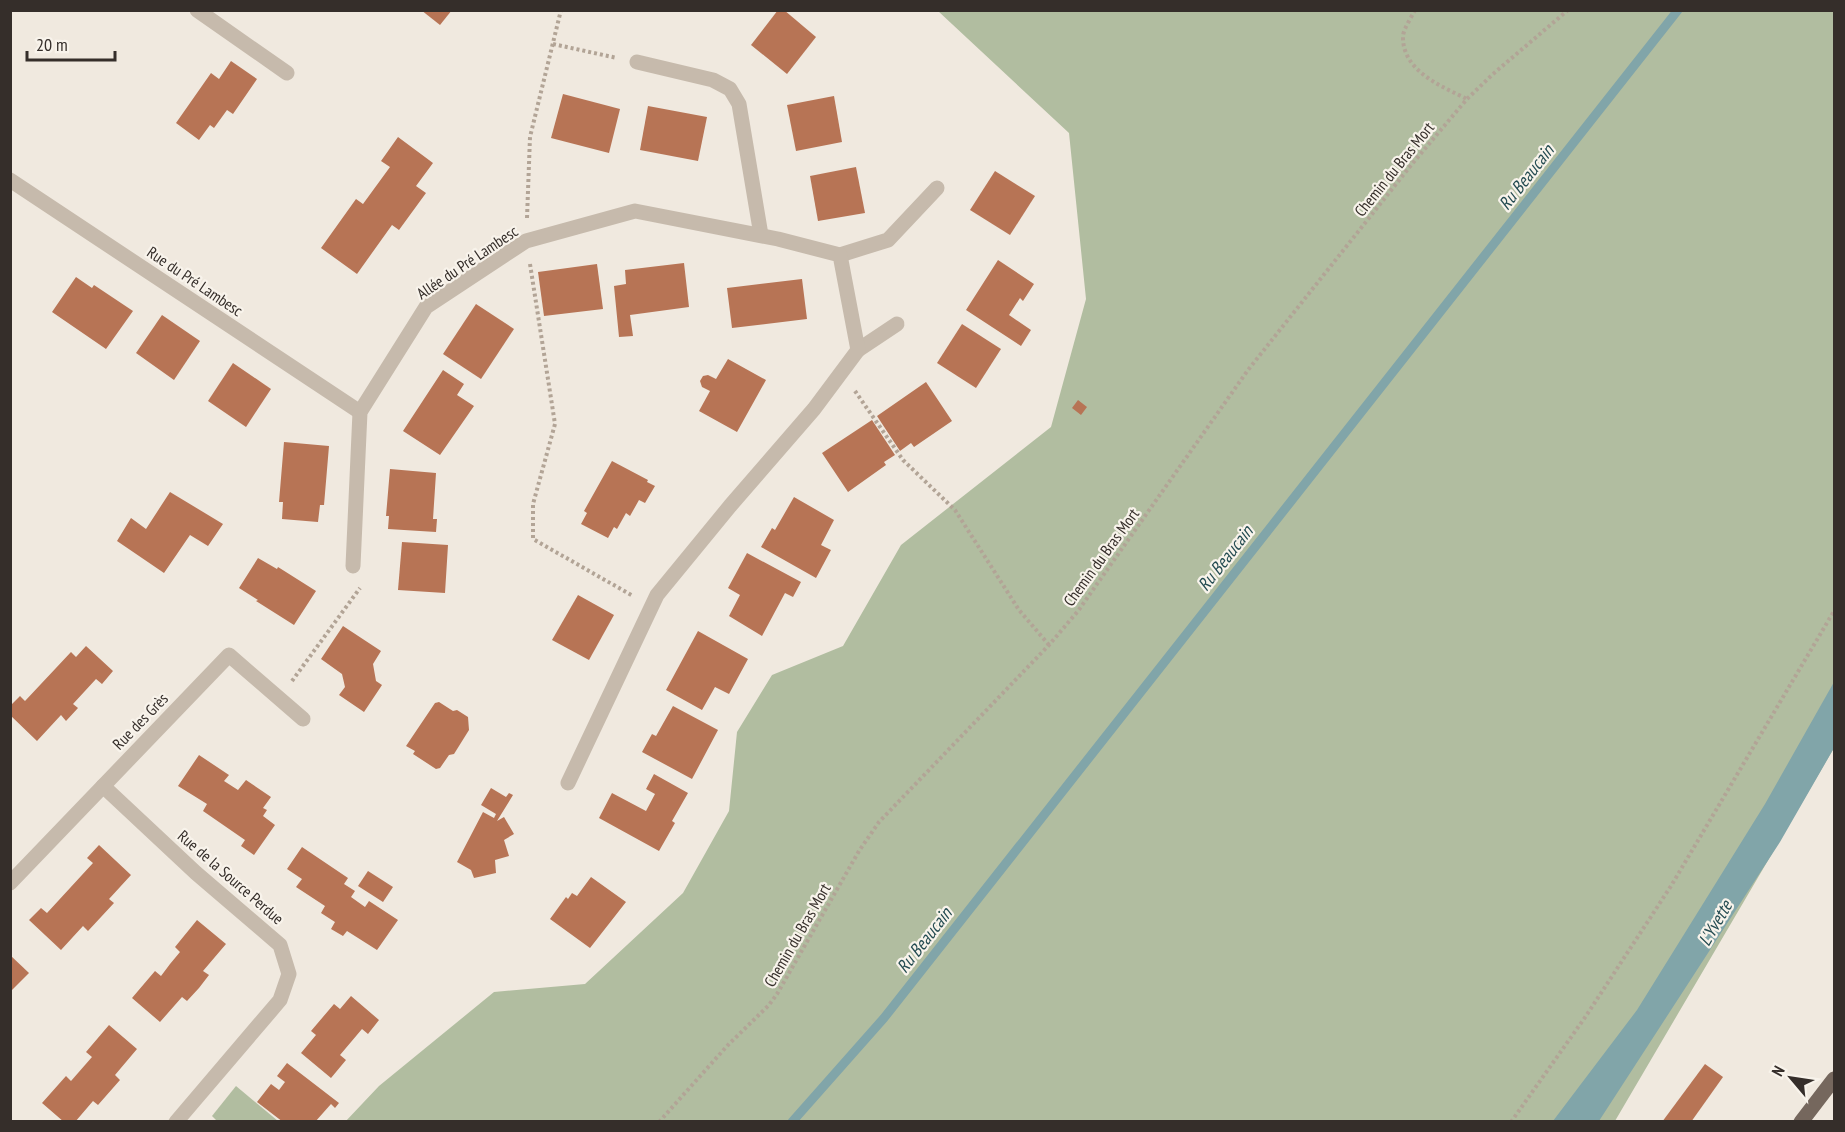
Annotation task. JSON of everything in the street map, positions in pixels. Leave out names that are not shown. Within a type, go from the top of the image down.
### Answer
[{"type":"main road","points":[[1801,1122],[1834,1078]]},
{"type":"street","points":[[197,10],[287,73]]},
{"type":"street","points":[[637,63],[713,80],[730,89],[739,104],[761,235]]},
{"type":"street","name":"Rue du Pré Lambesc","points":[[10,180],[360,412]]},
{"type":"street","points":[[858,350],[840,255],[888,240],[937,188]]},
{"type":"street","name":"Allée du Pré Lambesc","points":[[353,566],[360,412],[426,307],[526,242],[634,211],[761,235],[840,255]]},
{"type":"street","points":[[568,783],[657,595],[730,506],[814,410],[858,350],[897,324]]},
{"type":"street","name":"Rue des Grès","points":[[10,883],[229,655],[303,719]]},
{"type":"street","name":"Rue de la Source Perdue","points":[[103,786],[196,873],[280,945],[289,974],[280,1000],[176,1122]]},
{"type":"path","points":[[561,10],[530,137],[526,242],[555,424],[533,504],[533,539],[652,606]]},
{"type":"path","points":[[1415,10],[1403,34],[1405,53],[1417,69],[1432,81],[1467,99]]},
{"type":"path","name":"Chemin du Bras Mort","points":[[659,1122],[728,1044],[769,1005],[859,851],[879,822],[1049,645],[1084,603],[1248,370],[1412,164],[1467,99],[1492,74],[1568,10]]},
{"type":"path","points":[[553,44],[637,63]]},
{"type":"path","points":[[842,371],[894,449],[955,510],[1019,610],[1049,645]]},
{"type":"path","points":[[279,699],[369,576],[353,566]]},
{"type":"path","points":[[1511,1122],[1586,1016],[1671,886],[1834,611]]},
{"type":"green space","points":[[938,11],[1834,11],[1834,748],[1615,1121],[345,1122],[379,1086],[494,992],[585,984],[683,893],[729,811],[737,732],[772,675],[843,646],[901,545],[1051,427],[1086,299],[1069,133]]},
{"type":"green space","points":[[236,1086],[278,1121],[217,1121],[212,1116]]},
{"type":"water","name":"L'Yvette","points":[[1834,682],[1834,748],[1780,842],[1599,1121],[1553,1121],[1637,1010],[1765,804]]},
{"type":"building","points":[[421,10],[452,10],[440,25]]},
{"type":"building","points":[[778,10],[784,10],[816,37],[787,74],[751,45]]},
{"type":"building","points":[[231,61],[257,79],[233,114],[227,110],[214,128],[210,125],[199,140],[176,123],[211,73],[219,79]]},
{"type":"building","points":[[563,94],[620,109],[609,153],[551,138]]},
{"type":"building","points":[[834,96],[842,142],[796,151],[787,105]]},
{"type":"building","points":[[648,106],[707,117],[698,161],[640,150]]},
{"type":"building","points":[[398,137],[433,163],[416,186],[426,193],[399,230],[392,225],[357,274],[321,248],[356,199],[363,204],[390,167],[381,161]]},
{"type":"building","points":[[856,167],[865,213],[818,221],[810,176]]},
{"type":"building","points":[[995,171],[1035,196],[1010,235],[970,210]]},
{"type":"building","points":[[998,260],[1034,284],[1023,301],[1020,298],[1009,315],[1031,330],[1021,346],[966,310]]},
{"type":"building","points":[[684,263],[689,307],[630,315],[633,336],[619,337],[614,286],[626,284],[625,270]]},
{"type":"building","points":[[597,264],[603,309],[544,316],[538,272]]},
{"type":"building","points":[[76,277],[92,288],[94,285],[133,311],[106,349],[52,312]]},
{"type":"building","points":[[802,279],[807,319],[732,328],[727,288]]},
{"type":"building","points":[[476,304],[514,329],[481,379],[443,354]]},
{"type":"building","points":[[162,315],[200,341],[174,380],[136,353]]},
{"type":"building","points":[[962,324],[1001,349],[976,388],[937,363]]},
{"type":"building","points":[[728,359],[766,380],[737,432],[699,411],[710,391],[702,387],[700,381],[703,376],[708,375],[716,379]]},
{"type":"building","points":[[233,363],[271,389],[246,427],[208,401]]},
{"type":"building","points":[[443,370],[464,384],[457,395],[474,406],[440,455],[403,431]]},
{"type":"building","points":[[926,382],[952,421],[914,447],[911,443],[900,451],[877,416]]},
{"type":"building","points":[[1078,400],[1087,407],[1081,415],[1072,408]]},
{"type":"building","points":[[872,420],[895,455],[884,462],[886,465],[848,492],[822,453]]},
{"type":"building","points":[[284,442],[329,446],[324,505],[320,505],[318,522],[282,519],[283,502],[279,502]]},
{"type":"building","points":[[612,461],[655,486],[645,503],[639,500],[630,516],[626,513],[617,529],[614,527],[608,538],[581,524],[587,513],[584,511]]},
{"type":"building","points":[[390,469],[436,473],[433,519],[437,519],[436,532],[388,529],[389,516],[386,516]]},
{"type":"building","points":[[170,492],[223,524],[208,546],[190,535],[164,573],[117,541],[131,518],[146,529]]},
{"type":"building","points":[[794,497],[834,520],[821,545],[831,550],[816,578],[761,547],[772,528],[775,530]]},
{"type":"building","points":[[402,542],[448,545],[445,593],[398,590]]},
{"type":"building","points":[[747,553],[801,582],[793,597],[785,593],[762,636],[729,616],[740,595],[728,588]]},
{"type":"building","points":[[258,558],[277,569],[278,567],[316,591],[294,625],[239,588]]},
{"type":"building","points":[[578,595],[614,615],[589,660],[552,640]]},
{"type":"building","points":[[343,626],[381,651],[373,664],[376,681],[382,685],[364,712],[339,695],[345,687],[342,674],[321,659]]},
{"type":"building","points":[[698,631],[748,659],[729,694],[715,687],[702,710],[666,690]]},
{"type":"building","points":[[86,646],[113,671],[102,684],[96,679],[73,704],[78,708],[66,721],[61,715],[37,741],[10,715],[10,706],[20,696],[25,701],[71,652],[76,657]]},
{"type":"building","points":[[439,702],[468,717],[469,730],[454,754],[449,755],[440,768],[436,769],[413,754],[415,751],[406,746],[435,703]]},
{"type":"building","points":[[673,706],[718,730],[692,779],[642,752],[652,734],[656,736]]},
{"type":"building","points":[[199,755],[229,775],[224,781],[238,790],[246,780],[271,797],[263,808],[267,810],[263,816],[275,825],[254,855],[241,846],[245,840],[203,811],[207,804],[178,786]]},
{"type":"building","points":[[654,774],[688,793],[659,851],[599,818],[612,793],[646,811],[655,794],[646,789]]},
{"type":"building","points":[[491,788],[506,797],[509,793],[513,795],[497,821],[504,817],[514,834],[504,840],[509,856],[495,860],[496,873],[474,878],[471,870],[457,862],[483,812],[494,818],[496,814],[481,805]]},
{"type":"building","points":[[99,845],[131,875],[109,899],[114,903],[88,931],[83,926],[61,950],[29,920],[41,908],[47,913],[93,863],[87,858]]},
{"type":"building","points":[[302,847],[348,878],[344,884],[355,891],[351,897],[365,907],[369,901],[398,920],[377,950],[347,931],[343,936],[331,929],[335,922],[321,913],[325,906],[296,887],[302,879],[287,869]]},
{"type":"building","points":[[368,871],[393,887],[383,902],[358,886]]},
{"type":"building","points":[[591,877],[626,902],[590,948],[550,919],[566,897],[568,899],[572,893],[577,896]]},
{"type":"building","points":[[197,920],[226,944],[203,971],[209,975],[199,988],[187,1001],[182,997],[160,1022],[132,998],[155,971],[161,976],[180,952],[175,947]]},
{"type":"building","points":[[10,955],[29,973],[10,992]]},
{"type":"building","points":[[351,996],[379,1020],[368,1034],[362,1029],[340,1055],[346,1060],[331,1078],[301,1053],[316,1035],[311,1031],[334,1004],[340,1009]]},
{"type":"building","points":[[109,1025],[137,1049],[115,1075],[120,1080],[98,1105],[93,1101],[75,1122],[64,1122],[42,1103],[66,1076],[71,1081],[92,1057],[86,1052]]},
{"type":"building","points":[[287,1063],[339,1103],[335,1108],[331,1104],[315,1122],[283,1122],[257,1102],[271,1084],[279,1090],[285,1082],[277,1076]]},
{"type":"building","points":[[1705,1064],[1723,1077],[1691,1122],[1662,1122]]},
{"type":"waterway","name":"Ru Beaucain","points":[[792,1122],[884,1018],[1678,10]]}]
